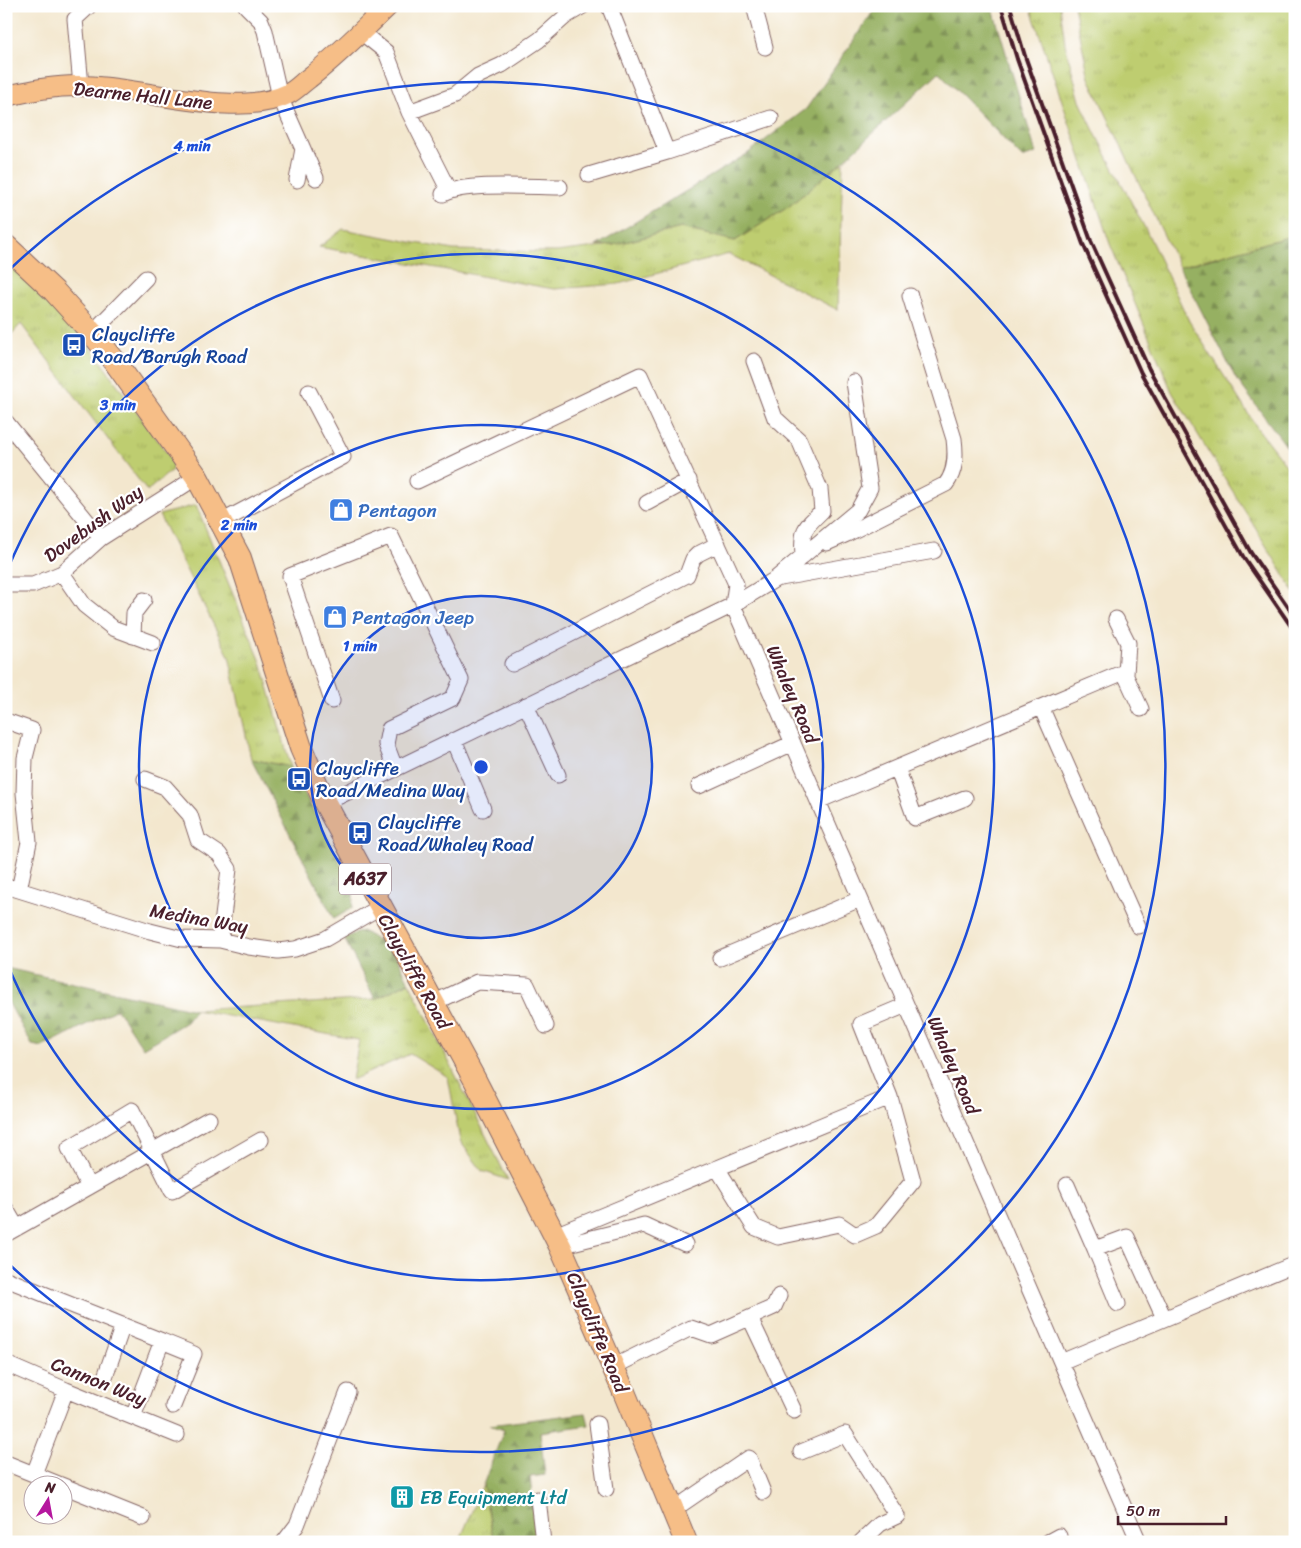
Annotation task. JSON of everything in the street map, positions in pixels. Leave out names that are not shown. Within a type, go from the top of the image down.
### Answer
[{"type":"highway","name":"Claycliffe Road","points":[[6,246],[54,291],[113,359],[197,477],[240,558],[301,748],[325,803],[475,1080],[557,1240],[614,1367],[686,1542]]},
{"type":"main road","name":"Dearne Hall Lane","points":[[6,96],[32,91],[81,86],[224,103],[250,103],[280,97],[290,92],[321,68],[388,6]]},
{"type":"street","points":[[81,86],[75,19],[90,6]]},
{"type":"street","points":[[246,6],[261,21],[280,97],[316,178]]},
{"type":"street","points":[[409,112],[455,95],[478,76],[502,65],[538,40],[566,16],[583,6]]},
{"type":"street","points":[[609,6],[667,152]]},
{"type":"street","points":[[754,6],[765,47]]},
{"type":"street","points":[[361,32],[386,52],[409,112],[446,193],[466,187],[560,187]]},
{"type":"street","points":[[589,175],[772,118]]},
{"type":"street","points":[[297,180],[303,148]]},
{"type":"street","points":[[92,333],[146,278]]},
{"type":"street","points":[[807,552],[946,484],[952,473],[955,450],[954,438],[910,296]]},
{"type":"street","points":[[754,361],[774,418],[799,440],[820,489],[822,511],[805,527],[802,541],[807,552]]},
{"type":"street","points":[[417,481],[640,375],[736,584],[733,605]]},
{"type":"street","points":[[325,803],[733,605],[774,580],[858,510],[870,488],[854,382]]},
{"type":"street","points":[[221,522],[343,457],[308,392]]},
{"type":"street","points":[[6,422],[102,538]]},
{"type":"street","name":"Dovebush Way","points":[[6,585],[33,585],[62,574],[102,538],[197,477]]},
{"type":"street","points":[[647,503],[689,480]]},
{"type":"street","points":[[332,701],[290,576],[391,536],[460,680],[453,698],[389,729],[386,744],[395,768]]},
{"type":"street","points":[[512,664],[687,575],[698,554],[718,544]]},
{"type":"street","points":[[774,580],[934,551]]},
{"type":"street","points":[[62,574],[84,605],[113,628],[153,643]]},
{"type":"street","points":[[133,636],[134,613],[144,600]]},
{"type":"street","name":"Whaley Road","points":[[733,605],[1139,1542]]},
{"type":"street","points":[[818,801],[1124,672],[1126,674],[1128,643],[1116,619]]},
{"type":"street","points":[[1124,672],[1140,709]]},
{"type":"street","points":[[526,705],[558,775]]},
{"type":"street","points":[[1041,707],[1138,926]]},
{"type":"street","points":[[6,720],[32,730],[25,758],[24,793],[30,842],[12,888]]},
{"type":"street","points":[[454,740],[483,809]]},
{"type":"street","points":[[698,786],[793,744]]},
{"type":"street","points":[[897,768],[915,818],[965,798]]},
{"type":"street","points":[[146,779],[165,787],[190,815],[198,840],[219,854],[229,869],[220,940]]},
{"type":"street","name":"Medina Way","points":[[12,888],[150,931],[182,938],[220,940],[278,951],[295,949],[325,938],[380,907]]},
{"type":"street","points":[[720,958],[860,899]]},
{"type":"street","points":[[433,1003],[477,982],[528,985],[546,1026]]},
{"type":"street","points":[[717,1168],[754,1227],[778,1237],[839,1224],[855,1235],[876,1226],[913,1181],[890,1096],[861,1024],[906,1005]]},
{"type":"street","points":[[557,1240],[717,1168],[890,1096]]},
{"type":"street","points":[[89,1187],[69,1148],[132,1110],[172,1191],[261,1140]]},
{"type":"street","points":[[6,1209],[12,1231],[209,1119]]},
{"type":"street","points":[[1067,1185],[1118,1304]]},
{"type":"street","points":[[557,1240],[644,1225],[685,1244]]},
{"type":"street","points":[[1095,1249],[1127,1237],[1164,1318]]},
{"type":"street","points":[[1061,1362],[1295,1264]]},
{"type":"street","points":[[6,1279],[194,1354],[173,1406]]},
{"type":"street","points":[[614,1367],[692,1328],[711,1335],[774,1307],[779,1296]]},
{"type":"street","points":[[750,1318],[794,1411]]},
{"type":"street","points":[[104,1380],[123,1325]]},
{"type":"street","points":[[133,1417],[162,1341]]},
{"type":"street","name":"Cannon Way","points":[[6,1364],[178,1435]]},
{"type":"street","points":[[34,1474],[66,1390]]},
{"type":"street","points":[[284,1542],[297,1524],[348,1392]]},
{"type":"street","points":[[597,1424],[606,1489]]},
{"type":"street","points":[[801,1452],[845,1434],[897,1516],[880,1524],[861,1542]]},
{"type":"street","points":[[673,1510],[749,1458],[763,1492]]},
{"type":"street","points":[[6,1463],[143,1518]]},
{"type":"street","points":[[538,1499],[543,1542]]},
{"type":"green space","points":[[877,6],[992,6],[1036,153],[1022,158],[939,72],[843,161],[788,207],[735,241],[681,228],[613,245],[596,246],[747,154],[806,109]]},
{"type":"green space","points":[[1030,6],[1060,6],[1065,44],[1080,101],[1095,133],[1147,232],[1189,321],[1258,429],[1295,477],[1295,593],[1172,392],[1110,244]]},
{"type":"green space","points":[[1074,6],[1295,6],[1295,235],[1179,267],[1089,78]]},
{"type":"green space","points":[[843,161],[838,310],[729,254],[618,284],[554,289],[319,247],[343,229],[453,250],[556,252],[613,245],[681,228],[735,241],[788,207]]},
{"type":"green space","points":[[1295,235],[1295,458],[1235,377],[1179,267]]},
{"type":"green space","points":[[6,258],[49,297],[90,347],[172,460],[172,470],[147,491],[21,324],[6,340]]},
{"type":"green space","points":[[196,505],[261,662],[291,767],[251,759],[229,656],[159,515]]},
{"type":"green space","points":[[251,759],[291,767],[354,889],[352,908],[334,919]]},
{"type":"green space","points":[[362,931],[393,949],[409,982],[375,999],[344,938]]},
{"type":"green space","points":[[6,968],[195,1010],[186,1022],[143,1048],[117,1009],[42,1047],[32,1045],[6,998]]},
{"type":"green space","points":[[409,982],[508,1180],[482,1171],[460,1141],[448,1077],[410,1054],[352,1080],[359,1040],[195,1010],[375,999]]},
{"type":"green space","points":[[586,1413],[589,1425],[540,1432],[545,1475],[530,1477],[537,1542],[494,1542],[483,1485],[504,1430],[489,1425]]},
{"type":"green space","points":[[483,1485],[494,1542],[459,1542]]},
{"type":"railway","points":[[1001,6],[1017,59],[1083,244],[1141,373],[1244,558],[1295,632]]},
{"type":"railway","points":[[1010,6],[1025,56],[1091,241],[1149,369],[1251,553],[1295,617]]},
{"type":"place","name":"Claycliffe Road/Barugh Road","points":[[74,345]]},
{"type":"place","name":"Pentagon","points":[[341,510]]},
{"type":"place","name":"Pentagon Jeep","points":[[335,617]]},
{"type":"place","name":"Claycliffe Road/Medina Way","points":[[299,779]]},
{"type":"place","name":"Claycliffe Road/Whaley Road","points":[[360,833]]},
{"type":"place","name":"EB Equipment Ltd","points":[[402,1497]]}]
